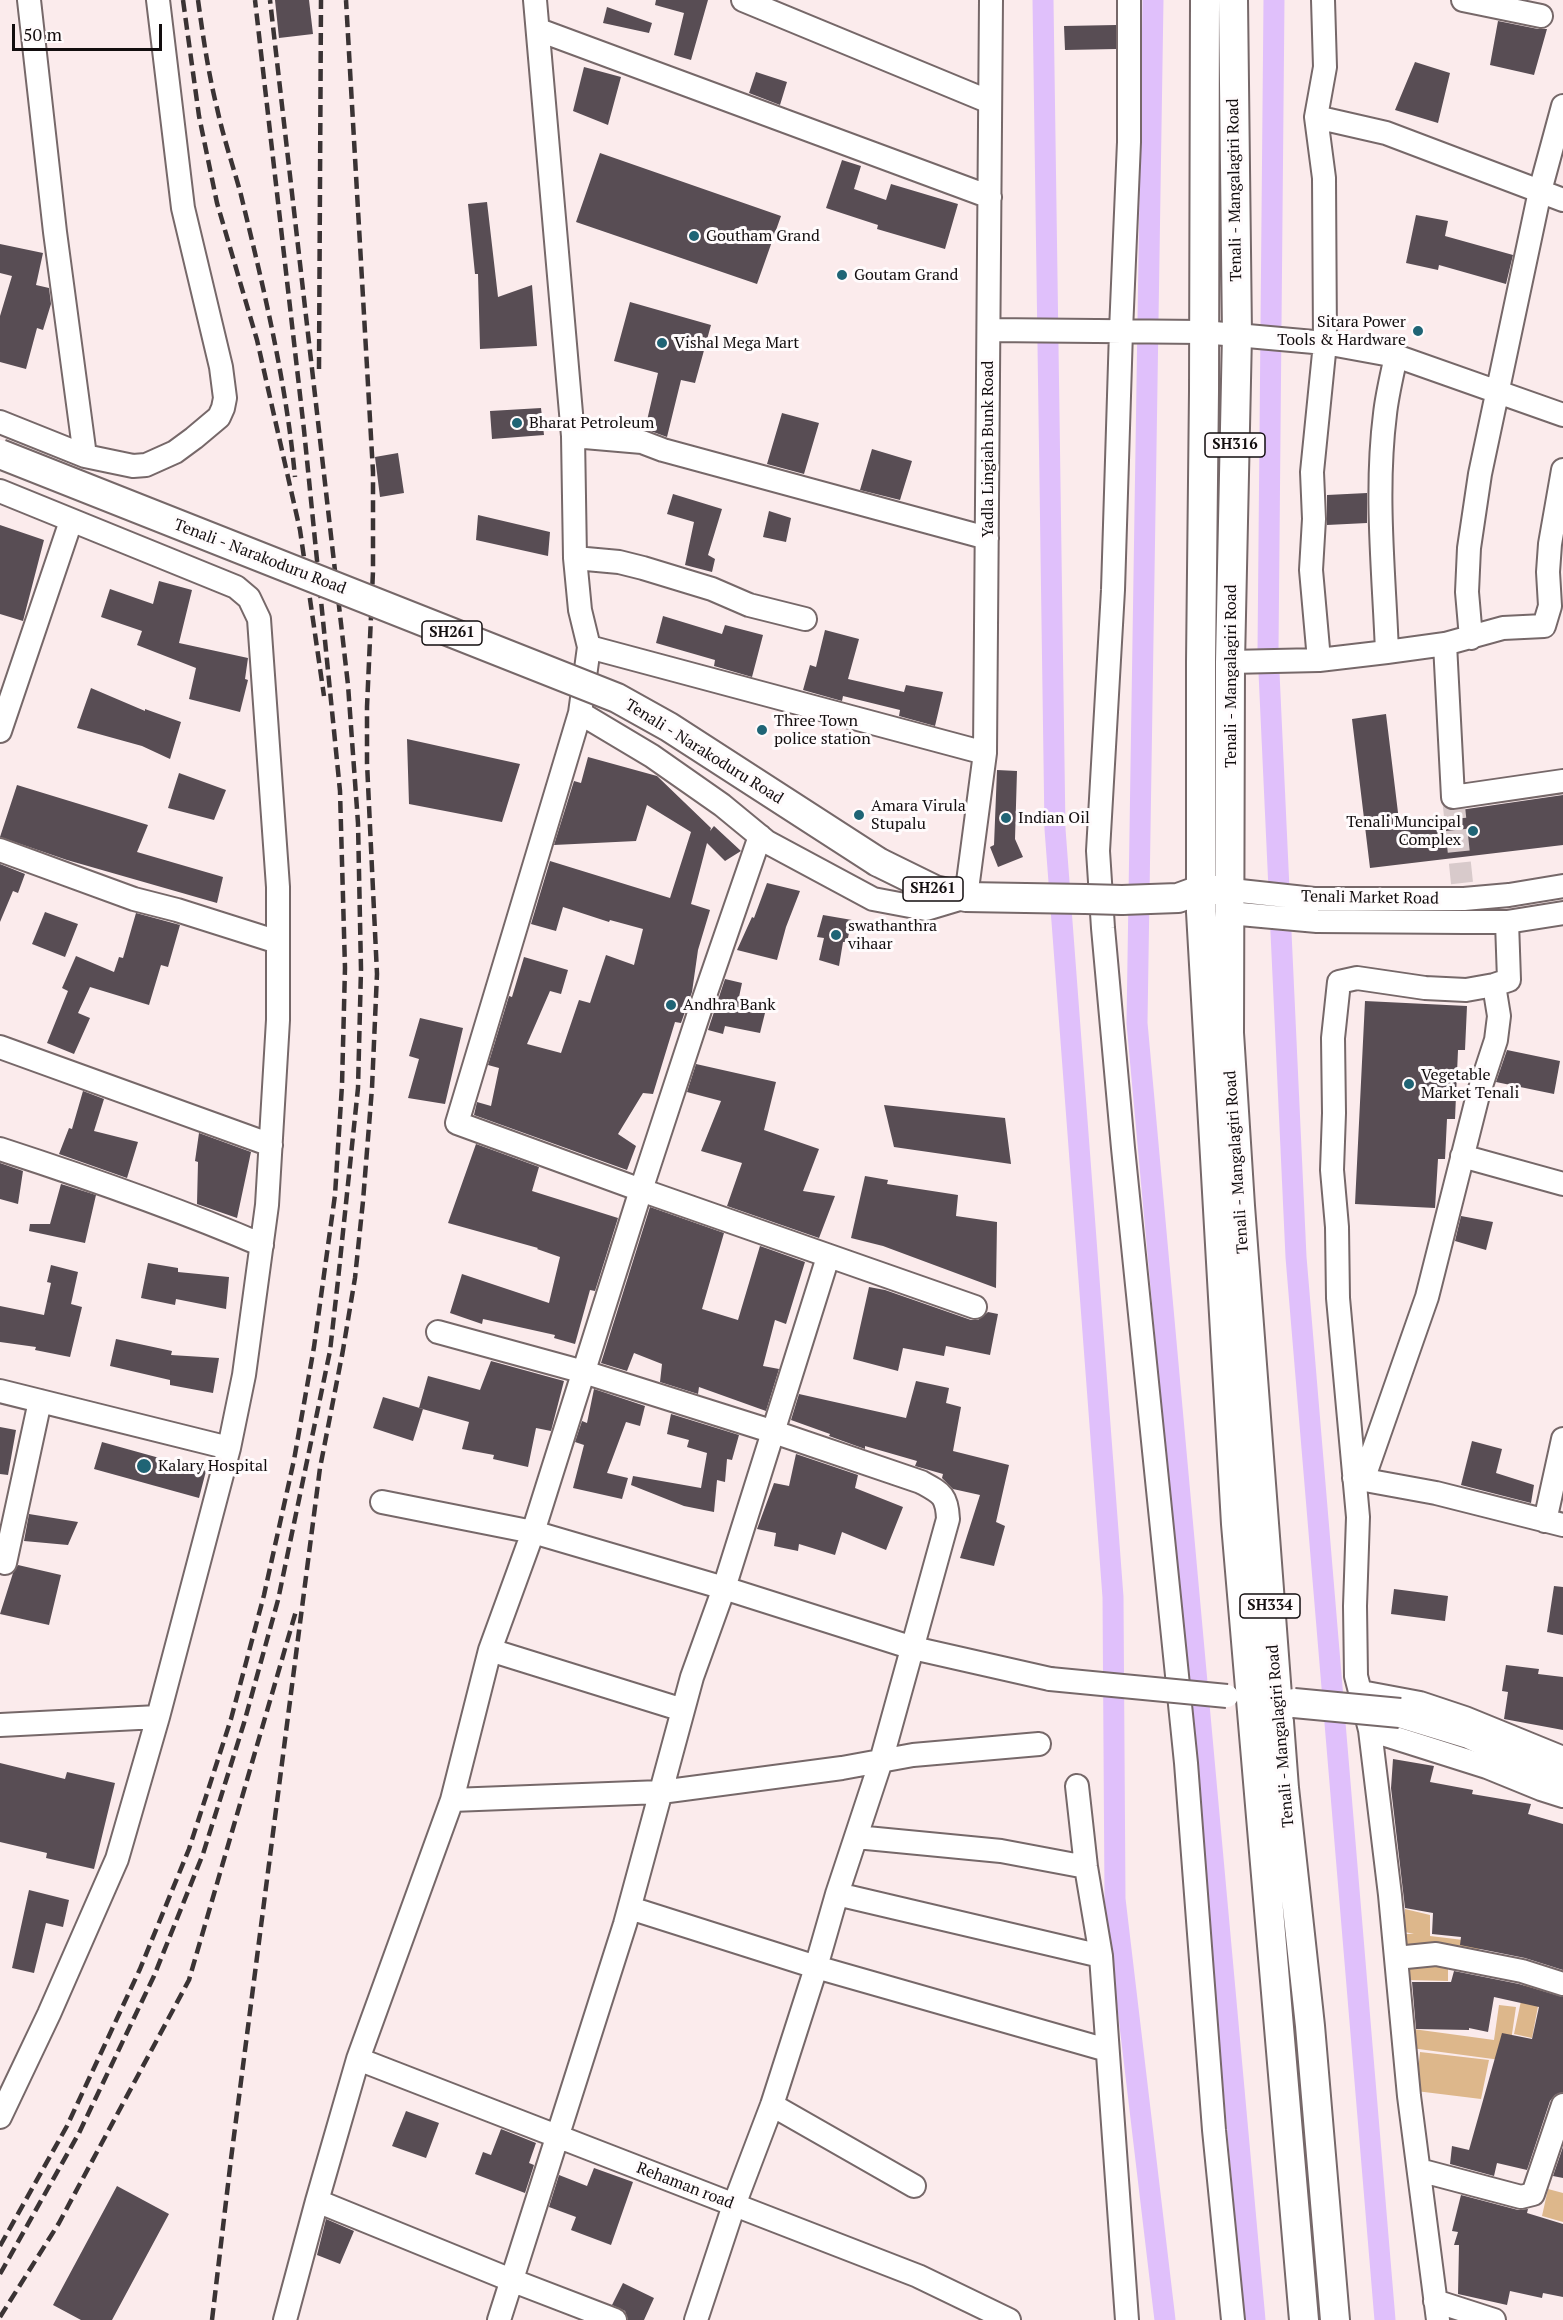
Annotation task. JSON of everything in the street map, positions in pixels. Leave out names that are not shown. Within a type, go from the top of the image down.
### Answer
[{"type":"main road","name":"Tenali - Mangalagiri Road","points":[[1205,0],[1192,332],[1220,902]]},
{"type":"main road","name":"Tenali - Mangalagiri Road","points":[[1220,902],[1242,662],[1246,335],[1233,0]]},
{"type":"main road","name":"Tenali - Narakoduru Road","points":[[0,454],[616,698],[669,727],[878,862],[935,890],[979,897],[1220,902]]},
{"type":"main road","name":"SH334","points":[[1220,902],[1222,1091],[1235,1512],[1238,1696],[1304,2320]]},
{"type":"main road","name":"Tenali - Mangalagiri Road","points":[[1222,1091],[1286,1702],[1335,2320]]},
{"type":"main road","points":[[1238,1696],[1400,1713],[1469,1734],[1563,1778]]},
{"type":"street","points":[[28,0],[55,231],[85,456]]},
{"type":"street","points":[[0,422],[85,456],[133,466],[146,465],[175,452],[219,417],[224,408],[221,367],[183,208],[158,0]]},
{"type":"street","points":[[535,0],[573,436],[575,558],[580,610],[589,647],[580,713],[457,1123],[828,1257],[975,1307]]},
{"type":"street","points":[[743,0],[990,102]]},
{"type":"street","name":"Yadla Lingiah Bunk Road","points":[[979,897],[985,753],[991,0]]},
{"type":"street","points":[[1129,0],[1130,331],[1098,851],[1123,1148],[1186,1763],[1214,2130],[1233,2320]]},
{"type":"street","points":[[1313,660],[1312,472],[1324,178],[1316,117],[1325,67],[1323,0]]},
{"type":"street","points":[[1463,0],[1540,16]]},
{"type":"street","points":[[539,30],[990,197]]},
{"type":"street","points":[[1471,638],[1467,592],[1469,548],[1480,474],[1540,191],[1563,106]]},
{"type":"street","points":[[1316,117],[1386,133],[1563,200]]},
{"type":"street","points":[[989,330],[1192,332],[1316,342],[1396,356],[1563,416]]},
{"type":"street","points":[[1387,652],[1380,503],[1381,468],[1384,414],[1396,356]]},
{"type":"street","points":[[573,436],[642,442],[663,450],[987,538]]},
{"type":"street","points":[[1242,662],[1313,660],[1387,652],[1445,644],[1503,628],[1544,626],[1550,606],[1549,553],[1563,470]]},
{"type":"street","points":[[0,491],[236,587],[249,598],[259,619],[278,887],[278,1020],[267,1205],[244,1375],[229,1448],[158,1718],[117,1859],[49,2014],[0,2117]]},
{"type":"street","points":[[0,731],[71,521]]},
{"type":"street","points":[[575,558],[619,562],[643,568],[712,589],[749,605],[805,619]]},
{"type":"street","points":[[1445,644],[1453,798],[1563,781]]},
{"type":"street","points":[[589,647],[985,753]]},
{"type":"street","points":[[580,713],[652,756],[722,805],[760,836],[873,899],[926,909],[979,897]]},
{"type":"street","points":[[285,2320],[358,2059],[452,1800],[490,1650],[533,1532],[700,1010],[760,836]]},
{"type":"street","points":[[0,850],[134,899],[278,942]]},
{"type":"street","name":"Tenali Market Road","points":[[1316,910],[1463,891],[1509,895],[1563,886]]},
{"type":"street","points":[[1463,891],[1465,922]]},
{"type":"street","name":"Tenali Market Road","points":[[1220,902],[1465,922],[1507,922],[1563,913]]},
{"type":"street","points":[[1494,2320],[1436,2311],[1409,2096],[1370,1730],[1356,1676],[1355,1606],[1359,1479],[1338,1298],[1337,1227],[1332,1170],[1333,1038],[1339,982],[1357,978],[1425,988],[1466,990],[1509,980],[1507,922]]},
{"type":"street","points":[[1359,1479],[1428,1297],[1478,1095],[1496,1040],[1499,1016],[1494,985]]},
{"type":"street","points":[[0,1047],[271,1145]]},
{"type":"street","points":[[0,1149],[98,1181],[196,1217],[262,1245]]},
{"type":"street","points":[[1462,1156],[1563,1184]]},
{"type":"street","points":[[499,2320],[630,1908],[692,1677],[724,1588],[828,1257]]},
{"type":"street","points":[[438,1332],[584,1372],[774,1432],[921,1482],[940,1492],[947,1504],[948,1519],[881,1761],[855,1837],[772,2105],[734,2205],[696,2320]]},
{"type":"street","points":[[0,1391],[229,1448]]},
{"type":"street","points":[[5,1563],[40,1401]]},
{"type":"street","points":[[1359,1479],[1436,1493],[1554,1523],[1563,1439]]},
{"type":"street","points":[[382,1502],[533,1532],[724,1588],[913,1648],[1050,1679],[1238,1696]]},
{"type":"street","points":[[490,1650],[683,1710]]},
{"type":"street","points":[[1361,1692],[1420,1703],[1465,1718],[1563,1758]]},
{"type":"street","points":[[0,1725],[158,1718]]},
{"type":"street","points":[[1370,1730],[1487,1767],[1541,1790],[1563,1796]]},
{"type":"street","points":[[452,1800],[661,1792],[913,1755],[1039,1744]]},
{"type":"street","points":[[1077,1786],[1086,1867],[1101,1956],[1127,2320]]},
{"type":"street","points":[[855,1837],[1001,1851],[1086,1867]]},
{"type":"street","points":[[837,1894],[1101,1956]]},
{"type":"street","points":[[630,1908],[816,1966],[1107,2050]]},
{"type":"street","points":[[1396,1958],[1436,1954],[1522,1971],[1563,1984]]},
{"type":"street","name":"Rehaman road","points":[[358,2059],[918,2276],[1010,2320]]},
{"type":"street","points":[[772,2105],[914,2186]]},
{"type":"street","points":[[1419,2170],[1521,2197],[1533,2194],[1563,2105]]},
{"type":"street","points":[[317,2200],[615,2320]]},
{"type":"shaded area","points":[[1405,1909],[1430,1915],[1430,1936],[1480,1942],[1478,1960],[1406,1954],[1405,1934],[1414,1934],[1405,1932]]},
{"type":"shaded area","points":[[1407,1960],[1448,1961],[1448,1981],[1407,1980]]},
{"type":"shaded area","points":[[1525,1982],[1542,1985],[1532,2038],[1514,2034]]},
{"type":"shaded area","points":[[1499,2005],[1516,2007],[1508,2061],[1411,2048],[1413,2029],[1494,2040]]},
{"type":"shaded area","points":[[1420,2052],[1489,2060],[1481,2099],[1416,2091]]},
{"type":"shaded area","points":[[1548,2189],[1563,2193],[1563,2222],[1542,2216]]},
{"type":"building","points":[[275,0],[309,0],[313,34],[279,38]]},
{"type":"building","points":[[656,0],[708,0],[691,60],[674,55],[684,13],[655,5]]},
{"type":"building","points":[[607,7],[652,23],[649,33],[603,23]]},
{"type":"building","points":[[1498,21],[1547,29],[1534,75],[1490,65]]},
{"type":"building","points":[[1116,25],[1116,49],[1065,50],[1064,26]]},
{"type":"building","points":[[1415,62],[1450,73],[1438,123],[1395,110]]},
{"type":"building","points":[[584,67],[621,77],[608,125],[573,111]]},
{"type":"building","points":[[756,72],[787,82],[780,105],[749,93]]},
{"type":"building","points":[[600,153],[781,216],[757,284],[576,222]]},
{"type":"building","points":[[842,160],[861,166],[854,189],[886,200],[891,184],[958,204],[945,249],[877,229],[878,225],[826,208]]},
{"type":"building","points":[[487,202],[498,297],[532,285],[537,346],[480,349],[478,274],[475,274],[468,204]]},
{"type":"building","points":[[1416,215],[1448,221],[1445,236],[1513,255],[1506,284],[1439,265],[1438,270],[1406,263]]},
{"type":"building","points":[[0,244],[43,253],[36,285],[49,288],[51,304],[43,330],[37,328],[26,369],[0,362],[0,316],[12,276],[0,273]]},
{"type":"building","name":"Vishal Mega Mart","points":[[630,302],[711,325],[695,383],[681,380],[667,437],[645,429],[658,373],[614,361]]},
{"type":"building","name":"Bharat Petroleum","points":[[541,408],[544,435],[492,439],[490,411]]},
{"type":"building","points":[[782,413],[819,423],[804,474],[767,464]]},
{"type":"building","points":[[872,449],[912,461],[900,500],[860,490]]},
{"type":"building","points":[[398,453],[404,493],[380,497],[375,457]]},
{"type":"building","points":[[1367,493],[1367,523],[1327,525],[1327,495]]},
{"type":"building","points":[[673,494],[722,509],[708,555],[715,559],[712,572],[685,565],[694,522],[667,514]]},
{"type":"building","points":[[769,511],[791,518],[786,542],[763,537]]},
{"type":"building","points":[[478,515],[550,532],[548,556],[476,540]]},
{"type":"building","points":[[0,525],[44,540],[23,621],[0,614]]},
{"type":"building","points":[[159,581],[192,590],[179,643],[248,658],[245,679],[248,680],[240,712],[189,699],[196,668],[137,645],[142,631],[101,617],[110,589],[153,604]]},
{"type":"building","points":[[663,616],[722,634],[725,625],[763,635],[752,677],[714,666],[715,660],[656,643]]},
{"type":"building","points":[[825,630],[859,639],[848,679],[904,692],[906,685],[943,692],[935,726],[899,716],[900,710],[843,696],[842,701],[803,690],[810,665],[816,667]]},
{"type":"building","points":[[91,688],[145,711],[145,709],[181,722],[170,759],[142,746],[77,728]]},
{"type":"building","name":"Tenali Muncipal Complex","points":[[1386,714],[1400,829],[1462,822],[1460,810],[1563,795],[1563,845],[1370,868],[1352,719]]},
{"type":"building","points":[[407,739],[520,764],[502,822],[409,804]]},
{"type":"building","points":[[588,757],[657,776],[711,828],[710,831],[714,826],[741,851],[725,861],[707,843],[691,904],[710,910],[698,950],[692,992],[681,1023],[675,1022],[653,1094],[643,1093],[618,1134],[636,1146],[627,1170],[474,1115],[477,1102],[491,1106],[499,1068],[488,1065],[509,996],[512,997],[524,957],[568,970],[561,994],[550,991],[527,1044],[561,1053],[579,1000],[590,1003],[606,955],[634,965],[643,929],[610,920],[609,922],[563,907],[556,931],[531,924],[550,861],[670,898],[691,832],[647,805],[636,841],[554,845],[574,781],[581,783]]},
{"type":"building","points":[[997,770],[1017,771],[1015,839],[1023,857],[998,867],[990,847],[994,845]]},
{"type":"building","points":[[179,773],[226,790],[214,820],[168,808]]},
{"type":"building","points":[[17,785],[148,825],[137,852],[223,877],[217,903],[67,860],[0,837]]},
{"type":"building","points":[[0,864],[25,874],[18,893],[13,891],[0,922]]},
{"type":"building","points":[[767,883],[800,891],[786,927],[777,960],[737,950],[752,917],[754,918]]},
{"type":"building","points":[[45,912],[78,924],[65,957],[32,944]]},
{"type":"building","points":[[136,913],[180,925],[168,967],[161,965],[149,1005],[90,987],[78,1013],[90,1018],[74,1054],[47,1043],[68,991],[62,988],[76,956],[114,972],[119,957],[123,958]]},
{"type":"building","points":[[823,915],[852,920],[847,942],[843,942],[839,966],[819,960],[824,938],[817,937]]},
{"type":"building","points":[[725,979],[742,983],[739,997],[767,1005],[760,1033],[725,1026],[723,1034],[708,1030]]},
{"type":"building","name":"Vegetable Market Tenali","points":[[1365,1001],[1467,1006],[1465,1050],[1458,1050],[1455,1119],[1447,1119],[1445,1159],[1438,1159],[1435,1208],[1355,1204]]},
{"type":"building","points":[[420,1018],[463,1028],[445,1104],[408,1098],[419,1059],[409,1056]]},
{"type":"building","points":[[1507,1050],[1560,1061],[1554,1094],[1496,1082]]},
{"type":"building","points":[[696,1064],[776,1082],[764,1130],[819,1149],[803,1191],[835,1196],[819,1238],[727,1206],[742,1163],[701,1151],[721,1101],[687,1092]]},
{"type":"building","points":[[83,1091],[104,1099],[94,1131],[138,1142],[127,1178],[59,1154],[69,1128],[72,1129]]},
{"type":"building","points":[[884,1105],[1005,1118],[1011,1164],[894,1147]]},
{"type":"building","points":[[199,1133],[251,1152],[237,1218],[197,1204],[198,1162],[195,1161]]},
{"type":"building","points":[[476,1144],[539,1167],[532,1191],[618,1218],[595,1291],[590,1290],[575,1344],[554,1338],[555,1335],[483,1319],[482,1324],[450,1313],[462,1274],[549,1303],[560,1257],[538,1248],[448,1223]]},
{"type":"building","points":[[0,1163],[23,1171],[18,1204],[0,1199]]},
{"type":"building","points":[[865,1176],[888,1180],[887,1184],[958,1195],[956,1216],[997,1222],[996,1288],[883,1246],[851,1238]]},
{"type":"building","points":[[61,1184],[96,1195],[85,1243],[29,1231],[30,1224],[50,1224]]},
{"type":"building","points":[[650,1207],[724,1233],[702,1309],[738,1320],[760,1246],[805,1262],[786,1324],[775,1320],[763,1366],[779,1369],[766,1411],[699,1387],[698,1394],[660,1382],[662,1364],[634,1353],[627,1371],[601,1363]]},
{"type":"building","points":[[1461,1216],[1493,1222],[1486,1250],[1455,1241]]},
{"type":"building","points":[[148,1263],[178,1268],[178,1272],[229,1277],[226,1309],[176,1299],[175,1305],[141,1298]]},
{"type":"building","points":[[51,1265],[78,1272],[71,1304],[82,1307],[70,1357],[35,1350],[36,1347],[0,1342],[0,1306],[44,1315],[51,1283],[47,1282]]},
{"type":"building","points":[[869,1287],[885,1290],[971,1320],[978,1320],[988,1312],[998,1314],[990,1355],[946,1346],[944,1356],[903,1348],[898,1371],[853,1359]]},
{"type":"building","points":[[116,1339],[172,1351],[171,1355],[219,1358],[213,1393],[170,1385],[170,1380],[110,1366]]},
{"type":"building","points":[[491,1361],[564,1381],[551,1431],[536,1428],[528,1467],[493,1459],[494,1455],[462,1449],[469,1422],[419,1408],[428,1376],[480,1390]]},
{"type":"building","points":[[916,1381],[949,1388],[946,1403],[961,1407],[953,1451],[1009,1465],[996,1522],[1005,1526],[994,1566],[960,1558],[980,1495],[953,1489],[942,1478],[943,1474],[915,1466],[917,1461],[865,1446],[865,1449],[791,1420],[799,1394],[906,1418]]},
{"type":"building","points":[[594,1389],[645,1406],[640,1426],[626,1422],[607,1473],[628,1478],[622,1499],[573,1488],[584,1445],[575,1442],[582,1421],[587,1423]]},
{"type":"building","points":[[383,1397],[423,1409],[413,1441],[373,1428]]},
{"type":"building","points":[[671,1414],[739,1435],[732,1460],[727,1459],[725,1482],[717,1480],[714,1512],[684,1506],[631,1485],[633,1476],[701,1488],[707,1453],[687,1447],[689,1440],[667,1434]]},
{"type":"building","points":[[0,1427],[16,1430],[8,1475],[0,1474]]},
{"type":"building","points":[[1472,1441],[1502,1449],[1496,1473],[1534,1485],[1531,1503],[1461,1485]]},
{"type":"building","points":[[102,1442],[206,1471],[199,1498],[94,1469]]},
{"type":"building","points":[[796,1454],[858,1475],[855,1488],[903,1507],[886,1550],[842,1532],[835,1555],[799,1544],[798,1551],[774,1546],[776,1533],[757,1529],[774,1483],[789,1486]]},
{"type":"building","points":[[29,1514],[78,1522],[68,1545],[24,1541]]},
{"type":"building","points":[[18,1565],[61,1575],[49,1625],[0,1614],[13,1573]]},
{"type":"building","points":[[1554,1586],[1563,1587],[1563,1635],[1547,1632]]},
{"type":"building","points":[[1394,1589],[1448,1596],[1445,1621],[1391,1614]]},
{"type":"building","points":[[1506,1665],[1539,1669],[1538,1674],[1563,1677],[1563,1730],[1504,1719],[1508,1692],[1502,1691]]},
{"type":"building","points":[[1393,1759],[1434,1766],[1430,1782],[1473,1790],[1472,1794],[1531,1804],[1528,1814],[1563,1824],[1563,1970],[1525,1958],[1460,1945],[1461,1937],[1432,1934],[1433,1913],[1405,1908],[1391,1788]]},
{"type":"building","points":[[0,1763],[65,1779],[67,1772],[115,1783],[94,1869],[46,1858],[47,1853],[0,1842]]},
{"type":"building","points":[[29,1890],[69,1900],[63,1927],[46,1923],[34,1973],[12,1968]]},
{"type":"building","points":[[1454,1971],[1519,1984],[1563,1997],[1563,2092],[1555,2095],[1550,2101],[1527,2170],[1497,2163],[1494,2176],[1450,2164],[1452,2146],[1469,2150],[1502,2033],[1532,2039],[1539,2007],[1494,1997],[1488,2032],[1469,2028],[1469,2030],[1416,2029],[1412,1982],[1451,1982]]},
{"type":"building","points":[[406,2111],[439,2123],[426,2158],[392,2146]]},
{"type":"building","points":[[501,2129],[536,2143],[529,2163],[534,2165],[525,2193],[475,2174],[483,2152],[491,2155]]},
{"type":"building","points":[[1563,2147],[1563,2178],[1553,2176]]},
{"type":"building","points":[[594,2168],[633,2182],[611,2245],[571,2230],[576,2217],[549,2207],[559,2175],[587,2186]]},
{"type":"building","points":[[117,2186],[169,2214],[112,2320],[81,2320],[53,2305]]},
{"type":"building","points":[[1461,2195],[1518,2210],[1528,2209],[1527,2213],[1563,2224],[1563,2297],[1543,2293],[1542,2298],[1510,2291],[1507,2305],[1458,2294],[1459,2245],[1454,2245],[1458,2232],[1452,2231]]},
{"type":"building","points":[[326,2219],[354,2231],[340,2264],[317,2255]]},
{"type":"building","points":[[623,2283],[654,2298],[644,2320],[628,2320],[625,2311],[612,2305]]},
{"type":"waterway","points":[[1043,0],[1055,829],[1113,1597],[1115,1899],[1165,2320]]},
{"type":"waterway","points":[[1153,0],[1137,1023],[1255,2320]]},
{"type":"waterway","points":[[1274,0],[1268,651],[1296,1257],[1385,2320]]},
{"type":"tunnel","points":[[1453,797],[1462,883]]},
{"type":"railway","points":[[183,0],[199,116],[217,203],[257,340],[300,530],[324,696]]},
{"type":"railway","points":[[198,0],[214,94],[240,191],[273,333],[286,405],[295,477]]},
{"type":"railway","points":[[0,2246],[67,2126],[140,1969],[189,1849],[231,1719],[264,1595],[294,1460],[314,1347],[335,1195],[342,1085],[345,968],[340,791],[304,430],[255,0]]},
{"type":"railway","points":[[0,2274],[79,2133],[154,1976],[203,1854],[244,1723],[278,1600],[330,1351],[358,1088],[361,969],[358,823],[348,685],[270,0]]},
{"type":"railway","points":[[319,369],[321,0]]},
{"type":"railway","points":[[342,1356],[355,1278],[363,1201],[372,1088],[377,974],[367,763],[373,571],[373,472],[346,0]]},
{"type":"railway","points":[[212,2320],[320,1468],[343,1350]]},
{"type":"railway","points":[[0,2317],[59,2223],[189,1980],[296,1611]]},
{"type":"place","name":"Goutham Grand","points":[[694,236]]},
{"type":"place","name":"Goutam Grand","points":[[842,275]]},
{"type":"place","name":"Sitara Power Tools & Hardware","points":[[1418,331]]},
{"type":"place","name":"Vishal Mega Mart","points":[[662,343]]},
{"type":"place","name":"Bharat Petroleum","points":[[517,423]]},
{"type":"place","name":"Three Town police station","points":[[762,730]]},
{"type":"place","name":"Amara Virula Stupalu","points":[[859,815]]},
{"type":"place","name":"Indian Oil","points":[[1006,818]]},
{"type":"place","name":"Tenali Muncipal Complex","points":[[1473,831]]},
{"type":"place","name":"swathanthra vihaar","points":[[836,935]]},
{"type":"place","name":"Andhra Bank","points":[[671,1005]]},
{"type":"place","name":"Vegetable Market Tenali","points":[[1409,1084]]},
{"type":"place","name":"Kalary Hospital","points":[[144,1466]]}]
